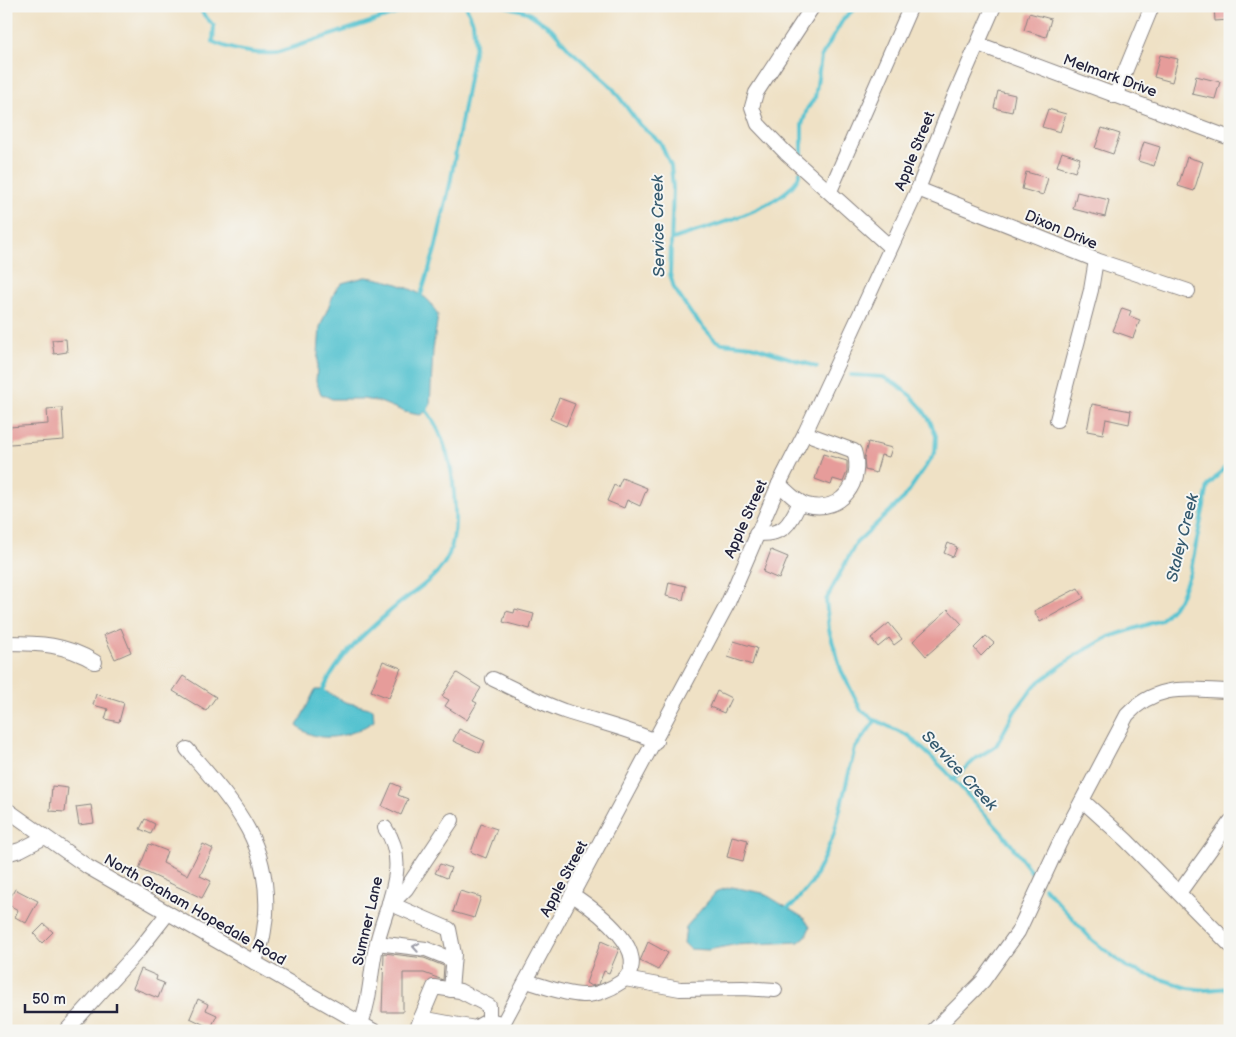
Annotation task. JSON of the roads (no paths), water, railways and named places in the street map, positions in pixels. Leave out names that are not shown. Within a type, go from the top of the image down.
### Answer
[{"type":"street","points":[[813,6],[756,93],[752,107],[758,124],[786,153],[830,191],[890,248]]},
{"type":"street","points":[[830,191],[911,6]]},
{"type":"street","name":"Apple Street","points":[[501,1028],[574,895],[727,605],[756,534],[918,189],[994,6]]},
{"type":"street","points":[[1115,96],[1152,6]]},
{"type":"street","name":"Melmark Drive","points":[[978,44],[1230,138]]},
{"type":"street","name":"Dixon Drive","points":[[918,189],[1096,260],[1091,290],[1057,420]]},
{"type":"street","points":[[1096,260],[1188,291]]},
{"type":"street","points":[[779,484],[800,502],[808,505],[826,506],[838,500],[853,486],[858,464],[854,451],[849,447],[805,433]]},
{"type":"street","points":[[756,534],[775,535],[792,518],[800,502]]},
{"type":"street","points":[[6,643],[42,643],[59,646],[83,655],[94,662]]},
{"type":"street","points":[[493,679],[563,711],[635,732],[656,741]]},
{"type":"street","points":[[933,1031],[982,981],[1018,932],[1059,844],[1127,715],[1144,700],[1164,691],[1179,688],[1230,690]]},
{"type":"street","points":[[187,749],[242,818],[261,857],[266,883],[266,922],[261,950],[254,962]]},
{"type":"street","points":[[1083,801],[1179,893],[1219,937],[1230,945]]},
{"type":"street","name":"North Graham Hopedale Road","points":[[6,809],[88,867],[374,1031]]},
{"type":"street","points":[[390,900],[398,898],[406,889],[452,820]]},
{"type":"street","points":[[1179,893],[1230,822]]},
{"type":"street","name":"Sumner Lane","points":[[361,1022],[366,1011],[377,943],[396,881],[397,858],[395,846],[385,828]]},
{"type":"street","points":[[6,854],[20,850],[45,837]]},
{"type":"street","points":[[526,981],[582,995],[614,987],[625,979],[630,971],[631,959],[629,950],[619,933],[607,919],[574,895]]},
{"type":"street","points":[[390,900],[449,929],[453,960],[450,990]]},
{"type":"street","points":[[66,1031],[139,950],[168,913]]},
{"type":"street","points":[[377,943],[426,949],[453,960]]},
{"type":"street","points":[[625,979],[680,989],[743,988],[775,990]]},
{"type":"street","points":[[434,987],[460,991],[489,1006],[489,1020],[475,1028],[418,1025],[434,987]]},
{"type":"street","points":[[489,1020],[501,1028]]},
{"type":"water","points":[[365,277],[381,279],[416,292],[432,304],[438,315],[433,350],[430,406],[423,414],[405,412],[380,402],[363,399],[332,399],[321,394],[316,381],[320,327],[335,291],[342,283]]},
{"type":"water","points":[[315,690],[323,690],[345,702],[373,709],[374,721],[356,731],[336,737],[315,736],[306,732],[297,726]]},
{"type":"water","points":[[732,887],[763,893],[804,918],[810,927],[806,936],[799,942],[733,945],[708,950],[690,949],[684,943],[686,927],[717,891]]},
{"type":"waterway","name":"Service Creek","points":[[200,6],[203,14],[214,26],[213,42],[229,48],[267,53],[276,53],[419,6]]},
{"type":"waterway","points":[[419,301],[435,250],[450,184],[475,45],[473,22],[466,6]]},
{"type":"waterway","name":"Service Creek","points":[[506,6],[527,12],[552,29],[570,50],[611,86],[639,124],[660,142],[671,166],[673,188],[670,274],[674,288],[692,315],[715,340],[722,343],[752,346],[817,367]]},
{"type":"waterway","points":[[802,163],[802,125],[807,109],[815,98],[821,57],[844,18],[858,6]]},
{"type":"waterway","points":[[673,239],[725,222],[765,205],[782,195],[794,184],[800,172]]},
{"type":"waterway","name":"Service Creek","points":[[851,375],[883,377],[896,384],[921,407],[930,421],[936,436],[935,453],[904,498],[856,543],[826,600],[829,630],[841,670],[861,710],[873,719],[909,736],[945,770],[1003,834],[1039,882]]},
{"type":"waterway","points":[[325,694],[323,690],[329,678],[345,655],[384,616],[433,577],[449,554],[454,536],[455,518],[452,473],[447,453],[435,423],[424,408]]},
{"type":"waterway","name":"Staley Creek","points":[[952,780],[978,757],[996,746],[1015,711],[1036,684],[1076,655],[1109,637],[1161,620],[1179,600],[1190,573],[1208,486],[1230,462]]},
{"type":"waterway","points":[[783,911],[794,904],[812,882],[821,864],[834,834],[855,748],[875,721]]},
{"type":"waterway","name":"Service Creek","points":[[1044,887],[1092,940],[1128,968],[1188,988],[1206,990],[1230,988]]}]
